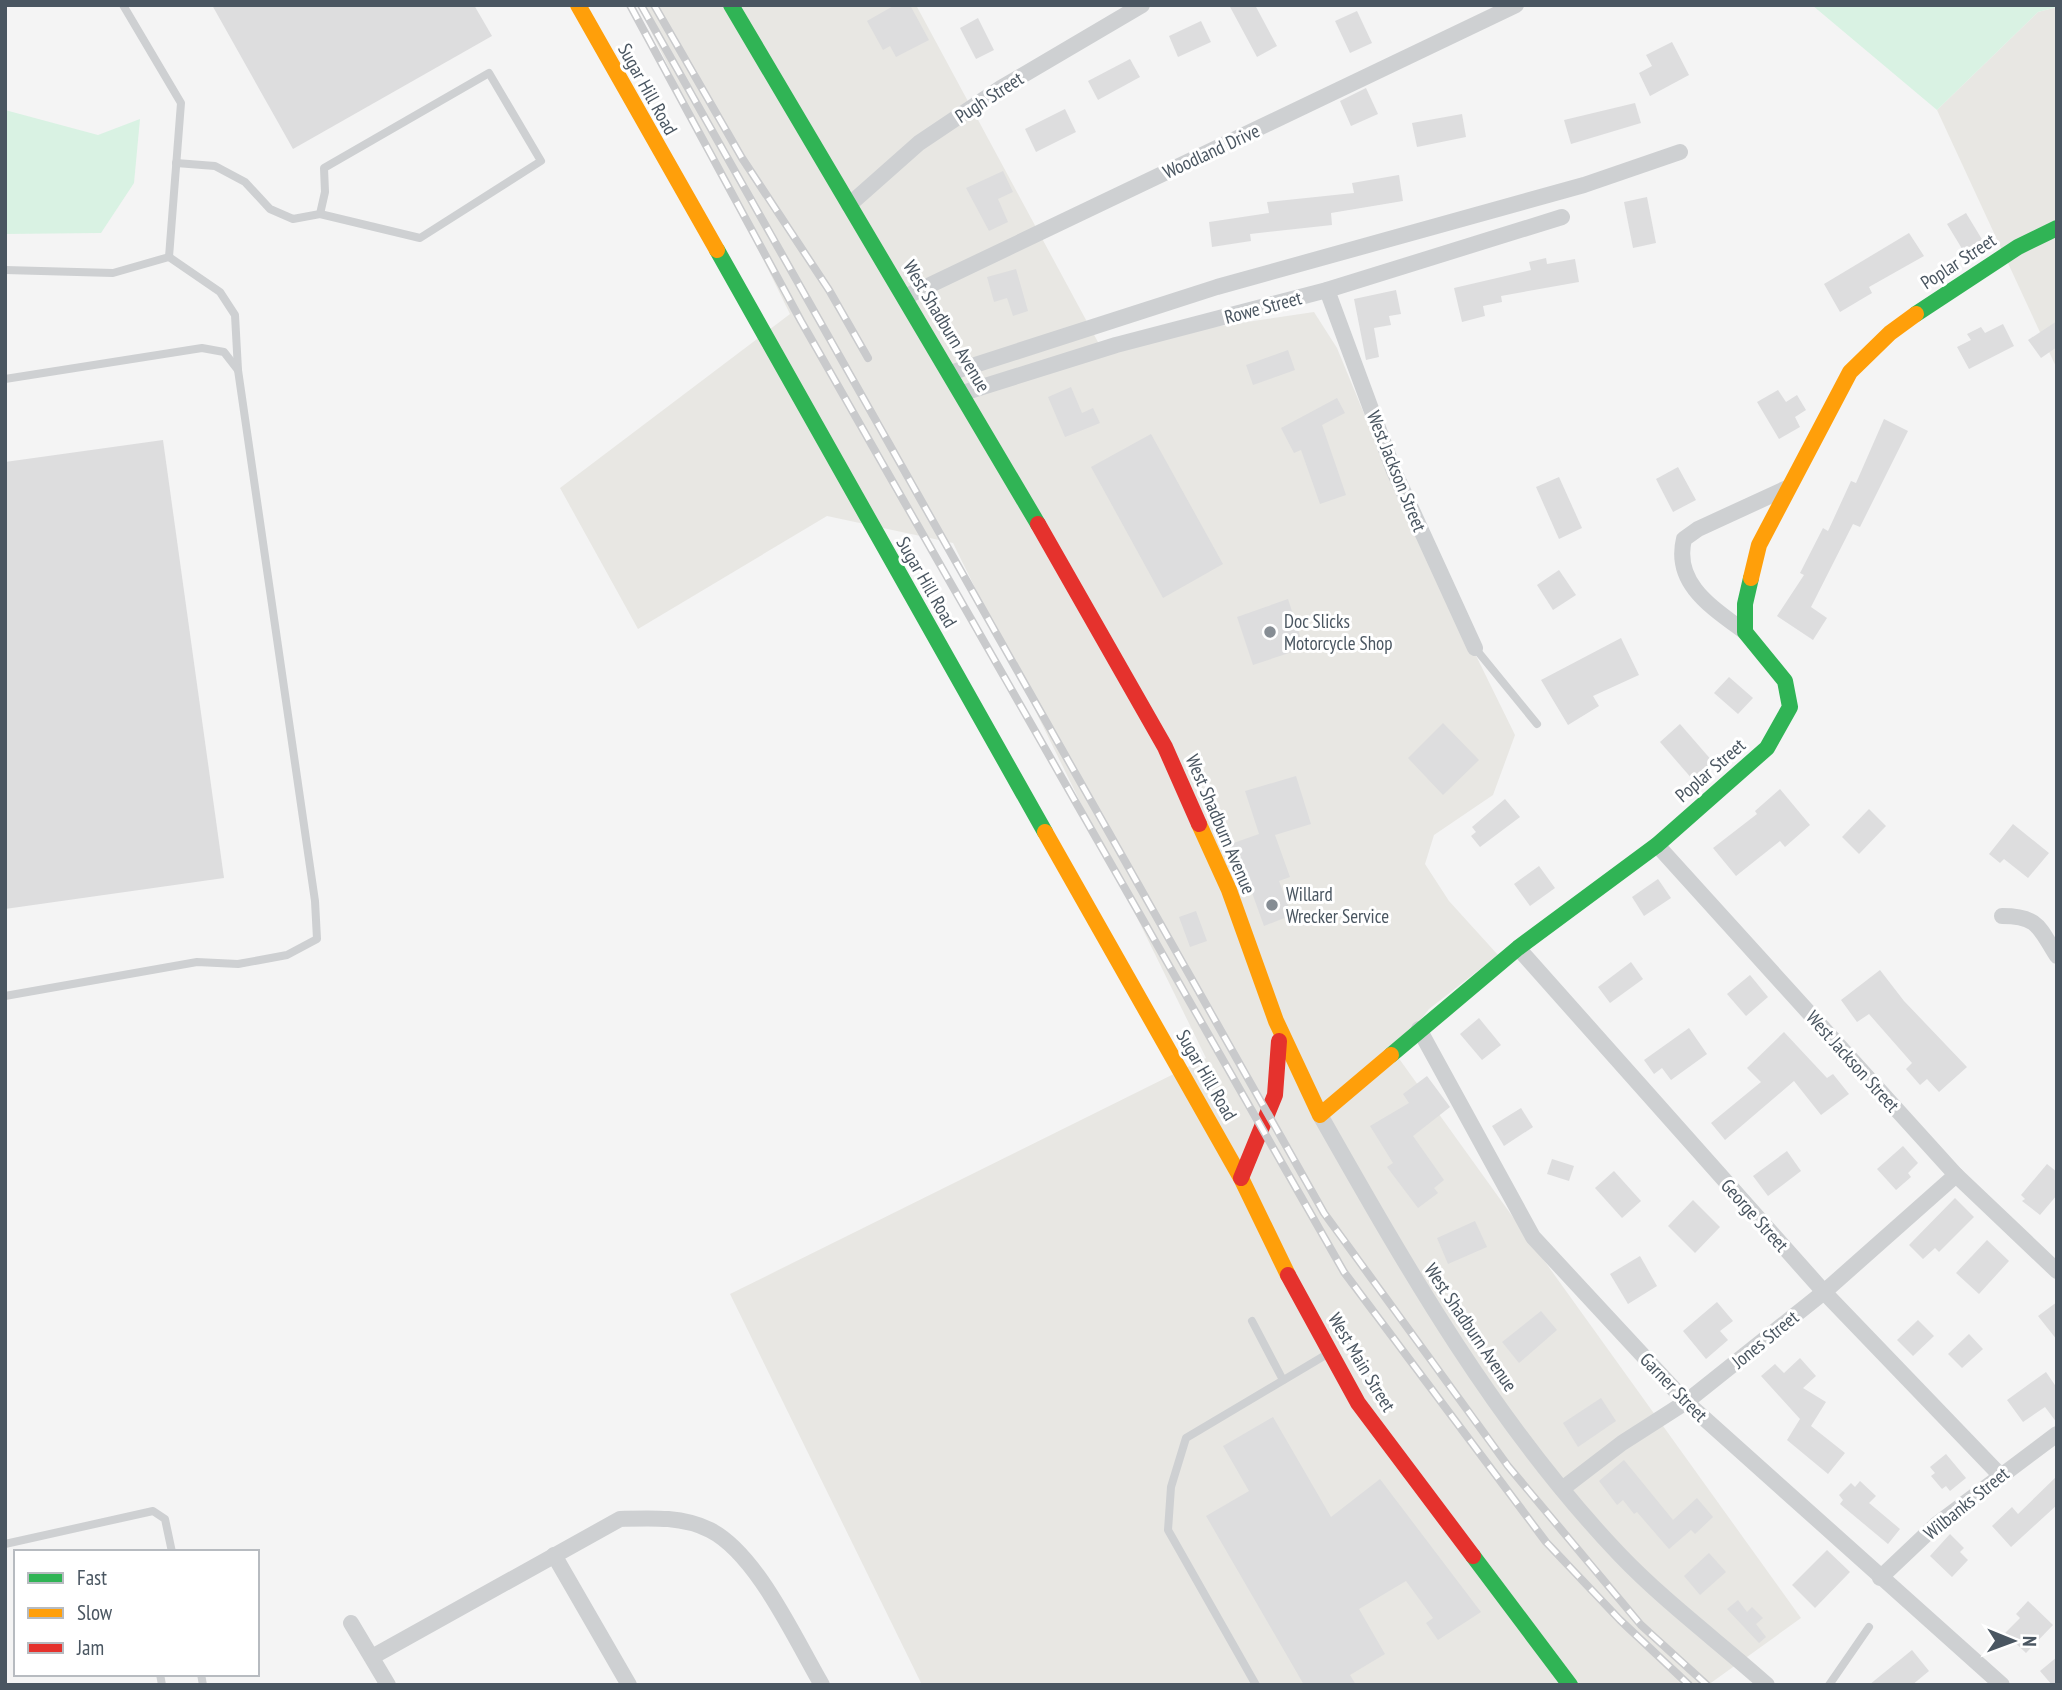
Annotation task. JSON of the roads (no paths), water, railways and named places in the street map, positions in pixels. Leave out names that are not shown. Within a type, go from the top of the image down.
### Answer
[{"type":"street","name":"Sugar Hill Road","points":[[578,5],[1241,1178]]},
{"type":"street","name":"West Shadburn Avenue","points":[[731,5],[963,393],[1165,747],[1229,890],[1276,1021],[1320,1115],[1415,1284],[1475,1375],[1562,1489],[1622,1557],[1767,1685]]},
{"type":"street","name":"Pugh Street","points":[[849,205],[919,143],[1001,88],[1142,5]]},
{"type":"street","name":"Woodland Drive","points":[[905,297],[1517,5]]},
{"type":"street","points":[[950,373],[1026,346],[1217,287],[1584,185],[1680,152]]},
{"type":"street","name":"Rowe Street","points":[[963,393],[1116,345],[1327,290],[1562,217]]},
{"type":"street","name":"Poplar Street","points":[[1320,1115],[1518,948],[1657,845],[1767,748],[1790,707],[1785,681],[1745,632],[1714,609],[1689,582],[1679,558],[1684,539],[1698,529],[1787,488],[1817,438],[1850,372],[1890,333],[2018,247],[2057,228]]},
{"type":"street","name":"West Jackson Street","points":[[1327,290],[1394,471],[1475,648]]},
{"type":"street","points":[[1745,632],[1745,604],[1759,545],[1787,488]]},
{"type":"street","name":"West Jackson Street","points":[[1657,845],[1956,1175],[2057,1270]]},
{"type":"street","points":[[2002,916],[2022,916],[2039,925],[2057,956]]},
{"type":"street","name":"George Street","points":[[1518,948],[1824,1292],[2000,1475]]},
{"type":"street","points":[[1241,1178],[1269,1116],[1282,1068],[1276,1021]]},
{"type":"street","name":"Garner Street","points":[[1419,1029],[1533,1237],[1686,1402],[2002,1685]]},
{"type":"street","name":"Jones Street","points":[[1562,1489],[1622,1443],[1686,1402],[1824,1292],[1956,1175]]},
{"type":"street","name":"West Main Street","points":[[1241,1178],[1329,1353],[1358,1403],[1570,1685]]},
{"type":"street","name":"Wilbanks Street","points":[[1880,1578],[1936,1525],[2057,1434]]},
{"type":"street","points":[[372,1657],[620,1519],[664,1518],[710,1530],[748,1560],[822,1685]]},
{"type":"street","points":[[554,1555],[629,1685]]},
{"type":"street","points":[[351,1623],[388,1685]]},
{"type":"lane","points":[[123,5],[181,103],[169,257]]},
{"type":"lane","points":[[176,163],[215,166],[245,182],[270,209],[293,219],[320,214],[420,238],[541,161],[489,73],[324,167],[325,192],[320,214]]},
{"type":"lane","points":[[5,270],[113,273],[169,257]]},
{"type":"lane","points":[[5,996],[197,962],[238,964],[274,958],[287,955],[317,939],[315,901],[238,370],[235,315],[220,292],[169,257]]},
{"type":"lane","points":[[5,379],[202,348],[224,352],[238,370]]},
{"type":"lane","points":[[1475,648],[1537,724]]},
{"type":"lane","points":[[1252,1321],[1283,1381]]},
{"type":"lane","points":[[1256,1685],[1168,1530],[1171,1487],[1186,1438],[1329,1353]]},
{"type":"lane","points":[[5,1545],[153,1511],[164,1519],[172,1550]]},
{"type":"lane","points":[[1829,1685],[1869,1627]]},
{"type":"railway","points":[[630,5],[801,321],[1344,1272],[1546,1542],[1620,1620],[1689,1685]]},
{"type":"railway","points":[[641,5],[1324,1213],[1508,1466],[1641,1625],[1707,1685]]},
{"type":"railway","points":[[654,5],[742,158],[829,290],[868,358]]},
{"type":"place","name":"Doc Slicks Motorcycle Shop","points":[[1270,632]]},
{"type":"place","name":"Willard Wrecker Service","points":[[1272,905]]}]
